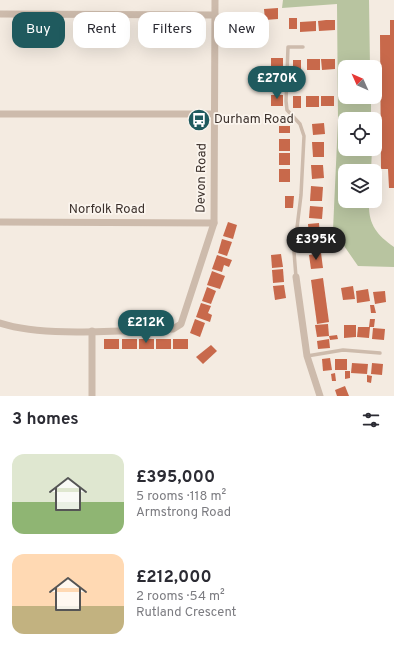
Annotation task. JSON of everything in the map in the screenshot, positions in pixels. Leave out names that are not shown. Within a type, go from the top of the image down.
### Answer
[{"type":"street","name":"Devon Road","points":[[215,0],[215,12]]},
{"type":"street","points":[[0,14],[214,15]]},
{"type":"street","name":"Devon Road","points":[[92,331],[173,329],[179,327],[214,222],[215,48]]},
{"type":"street","points":[[0,114],[215,114]]},
{"type":"street","name":"Norfolk Road","points":[[0,222],[214,222]]},
{"type":"street","points":[[296,277],[307,356],[320,396]]},
{"type":"street","points":[[0,323],[12,327],[42,330],[92,331],[92,396]]},
{"type":"lane","points":[[296,277],[294,252],[301,195],[304,136],[300,124],[287,110],[286,101],[288,47],[303,47]]},
{"type":"lane","points":[[307,356],[343,350],[380,353]]},
{"type":"green space","points":[[283,0],[369,0],[370,60],[338,60],[338,104],[371,104],[371,112],[338,112],[338,120],[337,4],[282,8]]},
{"type":"green space","points":[[338,120],[338,156],[372,156],[371,164],[338,164],[338,208],[369,208],[374,228],[382,238],[394,247],[394,267],[358,266],[333,230]]},
{"type":"building","points":[[278,8],[278,19],[269,20],[269,12],[264,12],[264,9]]},
{"type":"building","points":[[289,18],[297,18],[297,29],[289,29]]},
{"type":"building","points":[[335,20],[335,30],[319,31],[318,21]]},
{"type":"building","points":[[390,20],[394,20],[394,188],[389,188],[388,169],[382,169],[381,164],[382,60],[380,60],[380,35],[390,35]]},
{"type":"building","points":[[316,21],[316,31],[300,32],[300,22]]},
{"type":"building","points":[[271,58],[283,58],[283,69],[271,69]]},
{"type":"building","points":[[307,59],[320,59],[320,70],[307,70]]},
{"type":"building","points":[[321,59],[335,59],[335,69],[322,70]]},
{"type":"building","points":[[293,60],[301,60],[301,71],[293,71]]},
{"type":"building","points":[[271,95],[283,95],[283,106],[271,106]]},
{"type":"building","points":[[293,96],[301,96],[301,108],[293,108]]},
{"type":"building","points":[[306,96],[319,96],[319,107],[306,107]]},
{"type":"building","points":[[321,96],[334,96],[334,106],[321,106]]},
{"type":"building","points":[[324,123],[325,134],[313,135],[312,124]]},
{"type":"building","points":[[279,126],[290,126],[290,133],[279,133]]},
{"type":"building","points":[[279,139],[290,139],[290,151],[279,151]]},
{"type":"building","points":[[312,142],[324,142],[324,157],[313,157]]},
{"type":"building","points":[[279,153],[290,153],[290,165],[279,165]]},
{"type":"building","points":[[311,165],[323,165],[324,178],[312,179]]},
{"type":"building","points":[[279,169],[290,169],[290,182],[279,182]]},
{"type":"building","points":[[311,186],[323,187],[322,201],[310,201]]},
{"type":"building","points":[[285,196],[294,196],[293,208],[285,208]]},
{"type":"building","points":[[310,206],[323,207],[322,219],[309,218]]},
{"type":"building","points":[[228,222],[237,225],[233,239],[223,236]]},
{"type":"building","points":[[319,223],[320,237],[309,237],[308,224]]},
{"type":"building","points":[[320,237],[321,251],[309,251],[309,238]]},
{"type":"building","points":[[222,239],[232,242],[227,256],[218,253]]},
{"type":"building","points":[[321,253],[323,268],[311,269],[309,255]]},
{"type":"building","points":[[281,254],[283,267],[272,268],[271,255]]},
{"type":"building","points":[[217,255],[232,260],[229,267],[224,265],[222,272],[212,269]]},
{"type":"building","points":[[283,269],[284,282],[273,283],[272,270]]},
{"type":"building","points":[[212,271],[225,276],[220,289],[207,285]]},
{"type":"building","points":[[323,278],[329,322],[317,324],[311,280]]},
{"type":"building","points":[[284,285],[286,298],[275,300],[273,286]]},
{"type":"building","points":[[353,286],[355,299],[343,300],[341,288]]},
{"type":"building","points":[[207,287],[216,291],[211,304],[202,301]]},
{"type":"building","points":[[368,289],[370,301],[357,303],[356,291]]},
{"type":"building","points":[[385,291],[386,302],[375,304],[373,292]]},
{"type":"building","points":[[201,303],[211,306],[208,313],[212,315],[210,322],[196,317]]},
{"type":"building","points":[[370,305],[374,305],[376,313],[371,313]]},
{"type":"building","points":[[195,319],[205,323],[200,337],[190,333]]},
{"type":"building","points":[[370,319],[375,319],[374,327],[369,327]]},
{"type":"building","points":[[328,324],[329,336],[317,337],[315,325]]},
{"type":"building","points":[[344,325],[356,325],[356,337],[344,338]]},
{"type":"building","points":[[358,327],[370,327],[369,338],[357,337]]},
{"type":"building","points":[[373,328],[385,329],[384,340],[372,339]]},
{"type":"building","points":[[337,335],[338,339],[330,340],[329,336]]},
{"type":"building","points":[[104,339],[119,339],[119,349],[104,349]]},
{"type":"building","points":[[122,339],[137,339],[137,349],[122,349]]},
{"type":"building","points":[[139,339],[154,339],[154,349],[139,349]]},
{"type":"building","points":[[156,339],[171,339],[171,349],[156,349]]},
{"type":"building","points":[[173,339],[188,339],[188,349],[173,349]]},
{"type":"building","points":[[329,339],[330,348],[318,349],[317,341]]},
{"type":"building","points":[[211,345],[217,351],[203,364],[196,357]]},
{"type":"building","points":[[330,358],[332,370],[323,371],[322,359]]},
{"type":"building","points":[[335,359],[347,359],[347,370],[335,370]]},
{"type":"building","points":[[352,363],[368,364],[367,374],[351,373]]},
{"type":"building","points":[[372,363],[383,364],[382,375],[371,374]]},
{"type":"building","points":[[345,371],[350,371],[350,378],[345,379]]},
{"type":"building","points":[[335,373],[336,381],[332,381],[331,374]]},
{"type":"building","points":[[367,375],[372,376],[371,383],[367,382]]},
{"type":"building","points":[[345,386],[349,396],[337,396],[335,390]]},
{"type":"place","name":"Durham Road","points":[[199,120]]}]
